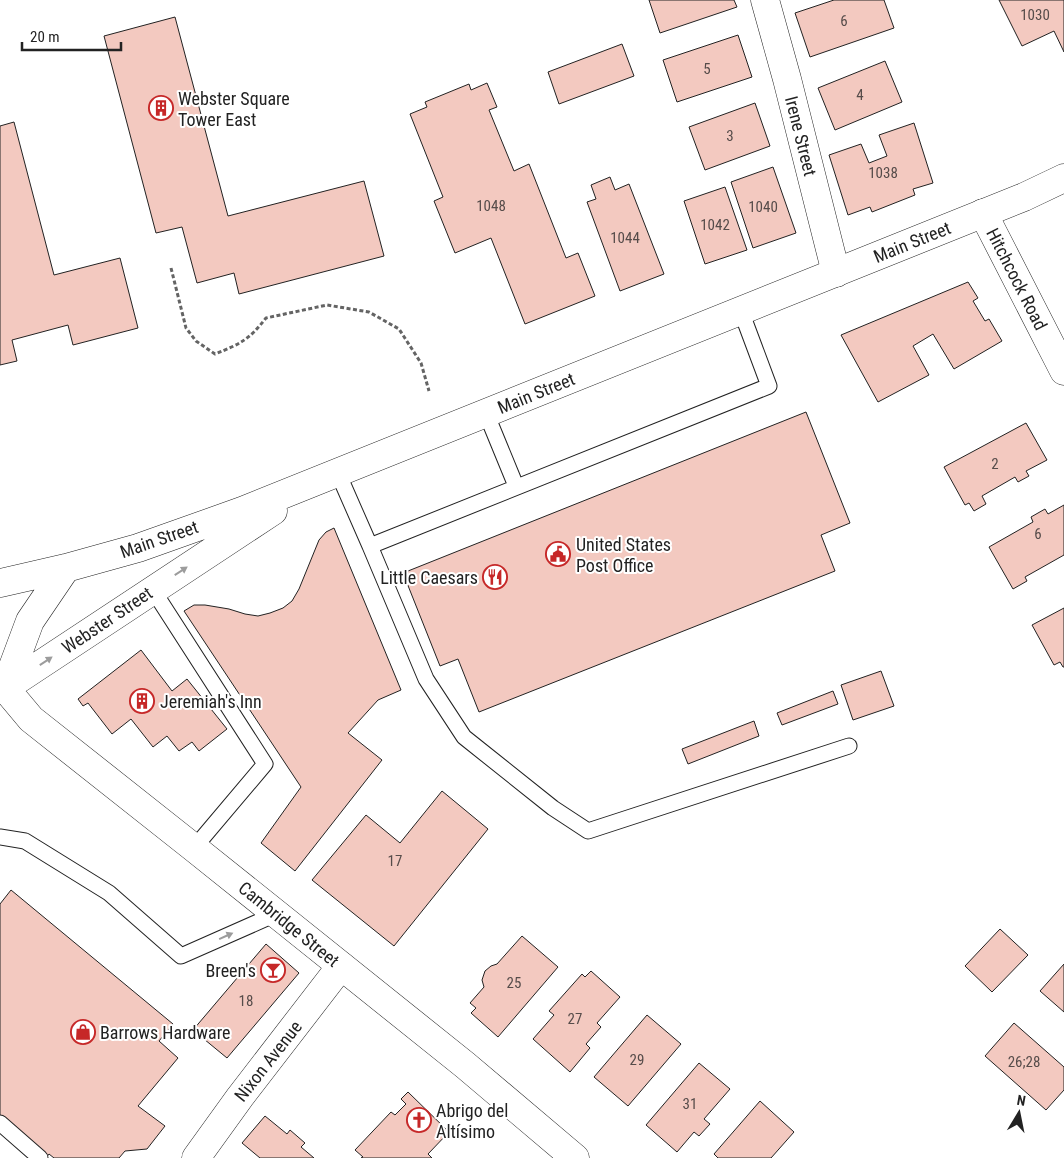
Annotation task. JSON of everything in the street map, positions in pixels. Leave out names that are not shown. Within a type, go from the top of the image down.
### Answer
[{"type":"main road","name":"Irene Street","points":[[765,0],[836,273]]},
{"type":"main road","name":"Main Street","points":[[0,583],[66,568],[147,544],[242,511],[1024,197],[1064,178]]},
{"type":"main road","name":"Hitchcock Road","points":[[983,213],[1064,371]]},
{"type":"main road","name":"Webster Street","points":[[2,687],[330,476]]},
{"type":"main road","points":[[2,687],[30,621],[66,568]]},
{"type":"main road","name":"Cambridge Street","points":[[2,687],[31,719],[465,1065],[575,1158]]},
{"type":"main road","name":"Nixon Avenue","points":[[196,1158],[240,1097],[341,966]]},
{"type":"lane","points":[[370,546],[769,386],[741,311]]},
{"type":"lane","points":[[486,413],[516,486]]},
{"type":"lane","points":[[330,476],[370,546],[426,679],[464,737],[552,808],[588,830],[849,746]]},
{"type":"lane","points":[[153,590],[265,764],[194,848]]},
{"type":"lane","points":[[0,838],[25,842],[108,893],[181,956],[276,914]]},
{"type":"lane","points":[[0,1123],[40,1158]]},
{"type":"path","points":[[171,268],[186,328],[196,341],[215,354],[240,344],[254,333],[266,318],[327,305],[369,312],[399,329],[421,364],[429,391]]},
{"type":"building","points":[[649,0],[734,0],[737,7],[660,33]]},
{"type":"building","points":[[834,0],[884,0],[894,28],[810,57],[795,13]]},
{"type":"building","points":[[999,0],[1064,0],[1064,52],[1054,31],[1022,46]]},
{"type":"building","name":"Webster Square Tower East","points":[[175,17],[228,216],[364,181],[384,256],[239,294],[234,273],[197,283],[182,227],[156,233],[104,36]]},
{"type":"building","points":[[738,35],[752,77],[677,102],[663,60]]},
{"type":"building","points":[[622,44],[634,76],[559,104],[548,72]]},
{"type":"building","points":[[885,61],[902,102],[835,130],[818,88]]},
{"type":"building","points":[[487,83],[497,107],[489,110],[514,171],[529,164],[566,258],[578,253],[595,296],[525,324],[491,238],[455,253],[434,201],[443,197],[410,114],[427,107],[425,102],[469,84],[471,90]]},
{"type":"building","points":[[755,103],[770,146],[705,170],[689,127]]},
{"type":"building","points":[[14,122],[54,275],[120,258],[138,328],[73,345],[68,325],[12,340],[17,361],[0,365],[0,126]]},
{"type":"building","points":[[914,123],[933,183],[913,189],[915,195],[872,212],[870,207],[848,215],[829,155],[861,144],[869,163],[887,156],[879,135]]},
{"type":"building","points":[[773,167],[796,233],[753,248],[731,182]]},
{"type":"building","points":[[610,177],[615,190],[629,184],[664,274],[620,291],[587,202],[596,199],[591,185]]},
{"type":"building","points":[[725,187],[747,250],[705,264],[684,201]]},
{"type":"building","points":[[968,282],[978,298],[973,301],[985,321],[989,319],[1002,341],[954,369],[933,334],[913,346],[929,375],[878,402],[841,335]]},
{"type":"building","points":[[806,412],[850,523],[821,535],[835,571],[479,712],[458,659],[440,666],[403,573]]},
{"type":"building","points":[[1026,423],[1047,460],[1026,471],[1029,476],[1018,482],[1015,477],[982,496],[986,504],[974,511],[969,503],[965,505],[944,467]]},
{"type":"building","points":[[1064,505],[1064,555],[1025,577],[1027,581],[1013,589],[989,547],[1033,522],[1031,517],[1045,509],[1048,514]]},
{"type":"building","points":[[334,528],[401,690],[378,700],[348,733],[382,760],[295,871],[261,843],[301,787],[184,611],[194,605],[205,605],[258,616],[283,608],[292,601],[299,589],[319,540],[326,532]]},
{"type":"building","points":[[1064,608],[1063,667],[1060,662],[1054,665],[1032,625]]},
{"type":"building","name":"Jeremiah's Inn","points":[[141,650],[172,691],[187,679],[227,729],[199,751],[192,742],[179,751],[167,736],[153,747],[131,719],[112,734],[88,703],[83,706],[78,699]]},
{"type":"building","points":[[881,671],[894,706],[853,720],[841,685]]},
{"type":"building","points":[[833,691],[838,704],[782,725],[777,713]]},
{"type":"building","points":[[754,721],[759,736],[688,764],[682,749]]},
{"type":"building","points":[[442,791],[488,829],[394,946],[312,880],[366,815],[400,843]]},
{"type":"building","name":"Barrows Hardware","points":[[11,890],[173,1024],[159,1041],[178,1058],[138,1106],[165,1126],[147,1149],[125,1151],[119,1158],[54,1158],[49,1154],[46,1158],[0,1119],[0,904]]},
{"type":"building","points":[[1000,929],[1028,955],[992,992],[965,966]]},
{"type":"building","points":[[522,936],[558,967],[498,1037],[471,1013],[476,1008],[470,1003],[484,987],[482,980],[485,971],[497,964]]},
{"type":"building","points":[[266,944],[299,973],[227,1058],[193,1030]]},
{"type":"building","points":[[1064,964],[1064,1012],[1040,991]]},
{"type":"building","points":[[591,971],[620,997],[597,1023],[601,1027],[586,1044],[590,1048],[570,1072],[533,1039],[554,1015],[549,1011],[582,974],[585,977]]},
{"type":"building","points":[[647,1015],[681,1044],[628,1106],[594,1077]]},
{"type":"building","points":[[1014,1023],[1064,1067],[1064,1090],[1046,1110],[985,1056]]},
{"type":"building","points":[[699,1063],[730,1089],[704,1119],[710,1124],[699,1136],[694,1132],[677,1152],[646,1125]]},
{"type":"building","points":[[408,1092],[449,1132],[428,1154],[432,1158],[361,1158],[363,1157],[355,1150],[391,1112],[395,1115],[406,1104],[401,1099]]},
{"type":"building","points":[[760,1101],[794,1132],[771,1158],[718,1158],[714,1154]]},
{"type":"building","points":[[265,1116],[287,1134],[290,1130],[305,1143],[301,1147],[314,1158],[260,1158],[242,1143]]},
{"type":"place","name":"Webster Square Tower East","points":[[161,108]]},
{"type":"place","name":"United States Post Office","points":[[558,554]]},
{"type":"place","name":"Little Caesars","points":[[495,577]]},
{"type":"place","name":"Jeremiah's Inn","points":[[142,701]]},
{"type":"place","name":"Breen's","points":[[273,970]]},
{"type":"place","name":"Barrows Hardware","points":[[83,1032]]},
{"type":"place","name":"Abrigo del Altísimo","points":[[419,1120]]}]
